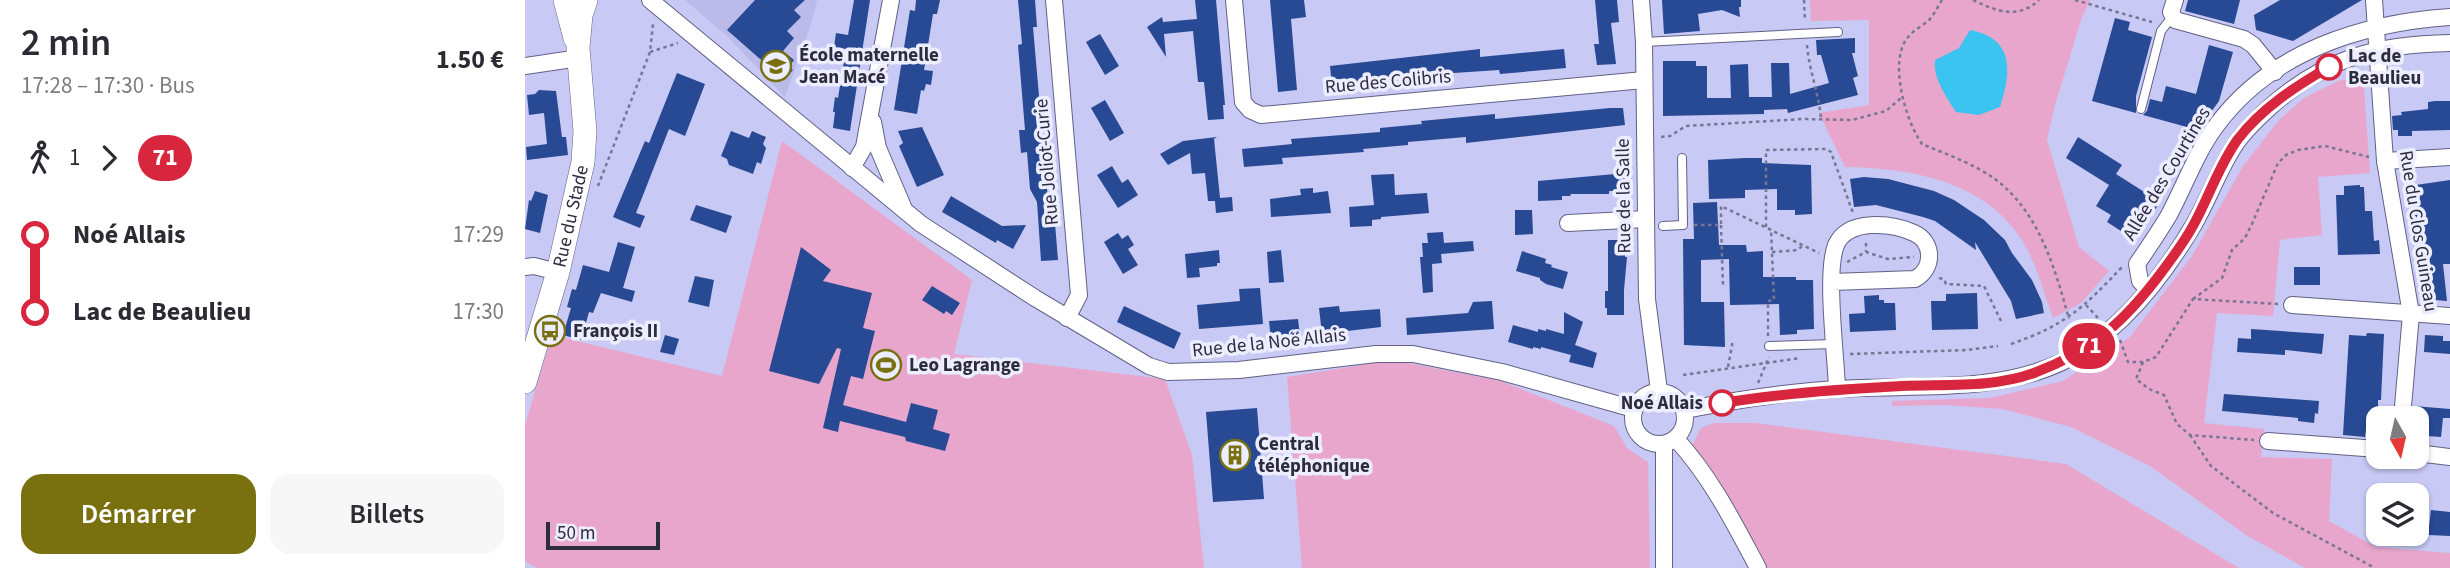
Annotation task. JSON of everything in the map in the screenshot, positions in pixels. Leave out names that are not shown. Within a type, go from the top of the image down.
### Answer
[{"type":"street","name":"Rue du Stade","points":[[565,0],[579,53]]},
{"type":"street","name":"Rue du Stade","points":[[525,382],[558,272],[578,191],[585,131],[579,53],[581,15],[586,0]]},
{"type":"street","points":[[846,163],[864,147],[891,0]]},
{"type":"street","name":"Rue Joliot-Curie","points":[[1054,0],[1079,295],[1067,318]]},
{"type":"street","name":"Rue des Colibris","points":[[1234,0],[1243,102],[1250,110],[1261,115],[1644,80]]},
{"type":"street","name":"Rue de la Salle","points":[[1641,0],[1644,42],[1647,299],[1659,391]]},
{"type":"street","name":"Rue du Clos Guineau","points":[[2374,0],[2385,161],[2411,314],[2403,406]]},
{"type":"street","name":"Rue de la Noë Allais","points":[[658,1],[869,183],[921,224],[1126,354],[1168,372],[1239,370],[1376,354],[1413,354],[1501,372],[1634,409]]},
{"type":"street","name":"Rue de la Noë Allais","points":[[658,1],[695,37],[846,163]]},
{"type":"street","points":[[2171,14],[2175,20],[2244,39],[2253,45],[2275,72]]},
{"type":"street","name":"Allée des Courtines","points":[[2148,290],[2140,281],[2137,264],[2168,217],[2202,148],[2217,125],[2247,92],[2319,45],[2348,34],[2405,20],[2450,17]]},
{"type":"street","points":[[1685,410],[1769,395],[1837,389],[1996,383],[2031,374],[2061,362],[2086,349],[2111,331],[2148,290],[2194,225],[2238,140],[2254,122],[2296,86],[2335,63],[2376,50],[2450,43]]},
{"type":"street","points":[[525,66],[579,53]]},
{"type":"street","points":[[871,113],[882,160],[905,211]]},
{"type":"street","points":[[2385,161],[2450,157]]},
{"type":"street","points":[[869,183],[882,160]]},
{"type":"street","points":[[1568,223],[1646,219]]},
{"type":"street","points":[[1832,271],[1909,280],[1924,274],[1929,262],[1929,250],[1924,239],[1914,233],[1883,225],[1865,226],[1847,232],[1837,243],[1832,271],[1839,349],[1837,389]]},
{"type":"street","points":[[525,267],[534,266],[558,272]]},
{"type":"street","points":[[2292,305],[2450,316]]},
{"type":"street","points":[[1659,391],[1675,396],[1685,410],[1685,425],[1670,441],[1654,444],[1639,435],[1633,418],[1634,409],[1644,396],[1659,391]]},
{"type":"street","points":[[1664,568],[1670,441]]},
{"type":"street","points":[[1670,441],[1693,457],[1721,499],[1758,568]]},
{"type":"street","points":[[2268,441],[2366,448]]},
{"type":"street","points":[[2429,454],[2450,457]]},
{"type":"lane","points":[[2141,109],[2161,31],[2171,14]]},
{"type":"lane","points":[[1644,42],[1838,32]]},
{"type":"lane","points":[[1663,226],[1683,225],[1682,158]]},
{"type":"lane","points":[[1769,346],[1839,349]]},
{"type":"path","points":[[1804,0],[1809,64],[1820,103],[1821,119]]},
{"type":"path","points":[[1942,0],[1931,17],[1907,37],[1901,58],[1901,98],[1915,135],[1922,144],[1993,178],[2027,212],[2045,243],[2069,319]]},
{"type":"path","points":[[1973,0],[1994,10],[2015,13],[2039,0]]},
{"type":"path","points":[[2075,0],[2171,14]]},
{"type":"path","points":[[578,191],[598,186],[650,52],[658,1]]},
{"type":"path","points":[[650,52],[695,37]]},
{"type":"path","points":[[1645,139],[1670,136],[1686,126],[1821,119],[1852,120],[1886,110],[1901,98]]},
{"type":"path","points":[[2119,338],[2128,362],[2143,362],[2156,357],[2193,299],[2222,278],[2232,250],[2245,238],[2278,163],[2286,155],[2298,150],[2325,146],[2385,161]]},
{"type":"path","points":[[1766,227],[1766,150],[1826,149],[1831,152],[1851,210],[1865,226],[1866,252]]},
{"type":"path","points":[[1723,285],[1721,206],[1803,245],[1832,271],[1866,252],[1888,259],[1912,256],[1929,262],[1946,284],[1984,286],[2001,321]]},
{"type":"path","points":[[1683,225],[1721,225]]},
{"type":"path","points":[[1756,386],[1769,361],[1768,301],[1774,300],[1771,229]]},
{"type":"path","points":[[1772,252],[1798,250],[1803,245]]},
{"type":"path","points":[[2011,344],[2035,336],[2069,319],[2130,259]]},
{"type":"path","points":[[2193,299],[2292,305]]},
{"type":"path","points":[[2086,305],[2103,322]]},
{"type":"path","points":[[1728,367],[1733,340]]},
{"type":"path","points":[[1839,349],[1967,350],[1999,346]]},
{"type":"path","points":[[1682,375],[1803,358]]},
{"type":"path","points":[[2143,362],[2136,379],[2148,389],[2164,394],[2177,424],[2190,435],[2211,466],[2273,513],[2375,568]]},
{"type":"path","points":[[2190,435],[2268,441]]},
{"type":"shaded area","name":"École maternelle Jean Macé","points":[[685,0],[817,0],[785,97],[726,35]]},
{"type":"shaded area","points":[[1810,0],[2090,0],[2082,17],[2047,140],[2079,247],[2109,271],[2081,303],[2053,318],[2035,266],[2020,237],[2004,218],[1965,190],[1942,181],[1894,170],[1845,167],[1819,113],[1869,105],[1869,20],[1811,21]]},
{"type":"shaded area","points":[[1970,30],[1995,40],[2006,58],[2007,81],[2000,107],[1979,115],[1956,112],[1941,87],[1935,67],[1935,60],[1959,48]]},
{"type":"shaded area","points":[[2363,75],[2370,173],[2318,177],[2322,235],[2280,240],[2273,316],[2217,313],[2204,423],[2264,429],[2261,457],[2332,459],[2329,521],[2366,541],[2366,546],[2450,553],[2450,568],[2305,568],[2246,535],[2150,466],[2071,427],[2002,409],[1945,405],[1892,406],[1892,401],[1990,398],[2063,381],[2130,337],[2192,256],[2243,166],[2279,120],[2304,98],[2338,81]]},
{"type":"shaded area","name":"Leo Lagrange","points":[[782,141],[972,280],[954,354],[1165,379],[1192,455],[1204,568],[537,568],[525,561],[525,425],[552,335],[722,376]]},
{"type":"shaded area","points":[[1392,360],[1501,381],[1614,426],[1627,448],[1648,462],[1650,568],[1302,568],[1287,377]]},
{"type":"shaded area","points":[[1714,423],[1755,423],[2066,464],[2239,568],[1767,568],[1723,489],[1692,446],[1701,428]]},
{"type":"building","points":[[755,0],[805,0],[794,10],[801,17],[787,31],[794,38],[783,51],[794,60],[789,67],[793,70],[784,80],[727,30]]},
{"type":"building","points":[[854,0],[870,0],[850,131],[833,128],[835,97],[838,98],[846,49],[834,47],[836,33],[848,35]]},
{"type":"building","points":[[916,0],[940,0],[937,14],[933,14],[924,70],[933,71],[931,85],[926,84],[924,91],[921,90],[917,114],[894,110],[910,10],[915,11]]},
{"type":"building","points":[[1018,0],[1035,0],[1037,27],[1033,27],[1048,200],[1053,199],[1058,260],[1041,261],[1037,202],[1030,189],[1027,152],[1021,153],[1019,130],[1025,130],[1018,45],[1022,44]]},
{"type":"building","points":[[1195,0],[1216,0],[1224,119],[1208,120],[1204,82],[1198,82],[1193,31],[1164,34],[1166,57],[1147,27],[1162,17],[1163,22],[1197,19]]},
{"type":"building","points":[[1270,0],[1304,0],[1306,17],[1291,19],[1297,90],[1278,92]]},
{"type":"building","points":[[1595,0],[1617,0],[1619,22],[1611,23],[1616,64],[1597,65],[1594,44],[1599,44]]},
{"type":"building","points":[[1662,0],[1741,0],[1740,17],[1722,10],[1698,14],[1700,31],[1664,34]]},
{"type":"building","points":[[2188,0],[2240,0],[2234,24],[2185,11]]},
{"type":"building","points":[[2280,0],[2362,0],[2293,41],[2256,30],[2254,15]]},
{"type":"building","points":[[2115,18],[2130,22],[2128,30],[2152,37],[2136,96],[2136,113],[2092,101]]},
{"type":"building","points":[[1100,34],[1119,66],[1105,75],[1086,42]]},
{"type":"building","points":[[1855,38],[1855,53],[1852,53],[1858,76],[1853,78],[1858,95],[1788,113],[1787,109],[1764,110],[1764,114],[1663,116],[1663,61],[1696,61],[1696,66],[1707,66],[1707,98],[1731,98],[1730,65],[1748,64],[1749,97],[1772,97],[1771,63],[1789,63],[1790,94],[1829,83],[1821,55],[1817,55],[1816,40]]},
{"type":"building","points":[[2209,45],[2233,52],[2219,101],[2198,130],[2143,115],[2150,99],[2162,102],[2166,86],[2196,94]]},
{"type":"building","points":[[1480,49],[1480,57],[1564,49],[1566,68],[1500,74],[1499,70],[1408,76],[1332,87],[1330,66]]},
{"type":"building","points":[[677,73],[705,84],[685,136],[669,129],[636,213],[645,216],[640,228],[613,217],[645,141],[649,143]]},
{"type":"building","points":[[539,90],[556,91],[562,137],[566,137],[568,155],[527,160],[526,147],[547,144],[544,113],[529,115],[527,95],[535,94]]},
{"type":"building","points":[[1105,100],[1124,133],[1110,141],[1091,108]]},
{"type":"building","points":[[2450,101],[2450,130],[2412,131],[2412,136],[2398,136],[2398,130],[2393,130],[2392,116],[2402,115],[2401,112],[2428,109],[2428,102]]},
{"type":"building","points":[[1623,108],[1625,125],[1466,143],[1466,137],[1408,142],[1408,145],[1363,149],[1364,152],[1282,158],[1283,164],[1244,167],[1242,149],[1292,144],[1291,139],[1380,132],[1380,128],[1422,124],[1421,121],[1495,114],[1495,119]]},
{"type":"building","points":[[922,127],[944,175],[917,187],[899,146],[903,143],[898,131]]},
{"type":"building","points":[[731,131],[749,138],[752,131],[766,137],[761,164],[757,162],[753,174],[729,165],[727,159],[721,156]]},
{"type":"building","points":[[1217,137],[1214,139],[1220,198],[1232,197],[1233,211],[1216,213],[1215,201],[1208,201],[1205,173],[1192,174],[1190,153],[1168,165],[1160,154],[1183,141]]},
{"type":"building","points":[[2078,137],[2122,165],[2116,174],[2160,202],[2138,236],[2123,227],[2121,231],[2107,222],[2111,215],[2096,206],[2109,185],[2066,158]]},
{"type":"building","points":[[1762,158],[1762,163],[1811,165],[1812,214],[1795,215],[1795,210],[1777,210],[1777,189],[1745,190],[1745,198],[1709,199],[1708,160]]},
{"type":"building","points":[[1112,166],[1122,183],[1128,179],[1138,195],[1118,208],[1097,175]]},
{"type":"building","points":[[1626,173],[1627,191],[1571,194],[1562,196],[1562,200],[1538,201],[1538,181]]},
{"type":"building","points":[[1394,174],[1395,195],[1427,193],[1429,213],[1381,217],[1372,220],[1372,226],[1350,227],[1349,207],[1374,205],[1371,175]]},
{"type":"building","points":[[1850,179],[1888,179],[1934,191],[1954,200],[1984,220],[2005,240],[2032,280],[2044,313],[2016,319],[2011,301],[1975,242],[1976,250],[1935,221],[1923,217],[1876,205],[1854,207]]},
{"type":"building","points":[[2450,180],[2450,264],[2443,264],[2447,301],[2435,300],[2434,291],[2421,292],[2409,186]]},
{"type":"building","points":[[2344,186],[2364,187],[2365,211],[2372,211],[2374,241],[2379,240],[2380,254],[2338,255],[2336,195],[2344,195]]},
{"type":"building","points":[[1313,188],[1313,193],[1328,191],[1331,213],[1271,217],[1270,199],[1301,195],[1300,189]]},
{"type":"building","points":[[535,191],[548,195],[540,233],[525,229],[529,200],[531,201]]},
{"type":"building","points":[[951,196],[1002,226],[1026,225],[1013,249],[997,240],[996,243],[942,212]]},
{"type":"building","points":[[1717,202],[1719,245],[1746,245],[1747,252],[1763,251],[1763,277],[1813,280],[1814,329],[1780,335],[1779,304],[1730,305],[1729,259],[1701,260],[1701,302],[1724,302],[1725,347],[1684,345],[1683,239],[1694,239],[1693,203]]},
{"type":"building","points":[[696,205],[732,216],[726,233],[690,220]]},
{"type":"building","points":[[1515,210],[1532,210],[1533,234],[1515,235]]},
{"type":"building","points":[[1443,232],[1444,243],[1473,241],[1474,251],[1441,254],[1442,263],[1432,264],[1433,292],[1423,293],[1420,257],[1423,257],[1422,243],[1428,243],[1427,233]]},
{"type":"building","points":[[1118,233],[1122,239],[1128,235],[1134,245],[1128,249],[1138,265],[1123,274],[1104,242]]},
{"type":"building","points":[[1608,240],[1625,240],[1627,257],[1624,315],[1607,315],[1605,308],[1605,291],[1608,291]]},
{"type":"building","points":[[618,242],[635,247],[623,288],[635,291],[632,302],[601,293],[593,313],[589,312],[581,340],[563,335],[571,308],[567,307],[572,289],[576,290],[583,265],[609,272]]},
{"type":"building","points":[[801,247],[831,270],[823,281],[872,293],[863,328],[875,331],[863,379],[851,376],[843,405],[906,422],[911,403],[938,410],[933,429],[950,434],[945,451],[906,441],[905,437],[840,421],[838,432],[823,428],[841,349],[837,348],[819,384],[769,371]]},
{"type":"building","points":[[1219,250],[1220,263],[1217,263],[1217,266],[1199,268],[1200,277],[1187,278],[1185,254]]},
{"type":"building","points":[[1281,250],[1284,282],[1269,283],[1267,252]]},
{"type":"building","points":[[1522,251],[1546,259],[1545,263],[1552,265],[1551,267],[1568,272],[1563,289],[1516,271]]},
{"type":"building","points":[[2294,267],[2320,267],[2320,285],[2294,285]]},
{"type":"building","points":[[695,276],[714,280],[709,307],[688,302]]},
{"type":"building","points":[[932,286],[960,303],[952,315],[946,311],[944,314],[922,300]]},
{"type":"building","points":[[1260,288],[1263,324],[1199,329],[1197,305],[1240,301],[1239,289]]},
{"type":"building","points":[[1977,293],[1978,329],[1932,330],[1931,301],[1946,301],[1946,294]]},
{"type":"building","points":[[1879,295],[1879,300],[1884,300],[1884,303],[1895,303],[1896,330],[1850,332],[1849,314],[1865,313],[1864,296]]},
{"type":"building","points":[[1492,301],[1494,329],[1407,335],[1406,318],[1468,313],[1473,302]]},
{"type":"building","points":[[1124,306],[1181,333],[1174,349],[1117,322]]},
{"type":"building","points":[[1339,306],[1340,312],[1380,309],[1381,327],[1322,334],[1319,308]]},
{"type":"building","points":[[1564,312],[1583,322],[1575,345],[1597,353],[1593,368],[1569,362],[1571,355],[1508,342],[1513,325],[1538,332],[1538,329],[1546,329],[1564,334]]},
{"type":"building","points":[[1298,319],[1300,336],[1271,339],[1269,321]]},
{"type":"building","points":[[2251,329],[2324,334],[2322,354],[2285,350],[2285,355],[2237,352],[2238,338],[2251,339]]},
{"type":"building","points":[[2367,333],[2384,334],[2381,400],[2378,400],[2378,406],[2366,406],[2365,437],[2343,435],[2349,335],[2366,336]]},
{"type":"building","points":[[665,335],[679,339],[674,355],[660,352]]},
{"type":"building","points":[[2425,335],[2443,336],[2443,341],[2450,341],[2450,354],[2424,352]]},
{"type":"building","points":[[2224,394],[2319,401],[2318,414],[2315,413],[2314,423],[2298,421],[2298,418],[2222,411]]},
{"type":"building","points":[[2429,407],[2450,409],[2450,418],[2443,418],[2441,437],[2429,436]]},
{"type":"building","name":"Central téléphonique","points":[[1257,408],[1264,499],[1213,502],[1206,412]]},
{"type":"building","points":[[2431,510],[2450,512],[2450,536],[2429,535]]},
{"type":"bus line","name":"71","points":[[1722,403],[1769,395],[1837,389],[1996,383],[2031,374],[2086,349],[2122,320],[2177,251],[2194,225],[2238,140],[2278,100],[2329,67]]},
{"type":"place","name":"École maternelle Jean Macé","points":[[776,66]]},
{"type":"place","name":"Lac de Beaulieu","points":[[2329,67]]},
{"type":"place","name":"François II","points":[[550,331]]},
{"type":"place","name":"Leo Lagrange","points":[[886,365]]},
{"type":"place","name":"Noé Allais","points":[[1722,403]]},
{"type":"place","name":"Central téléphonique","points":[[1235,455]]}]
